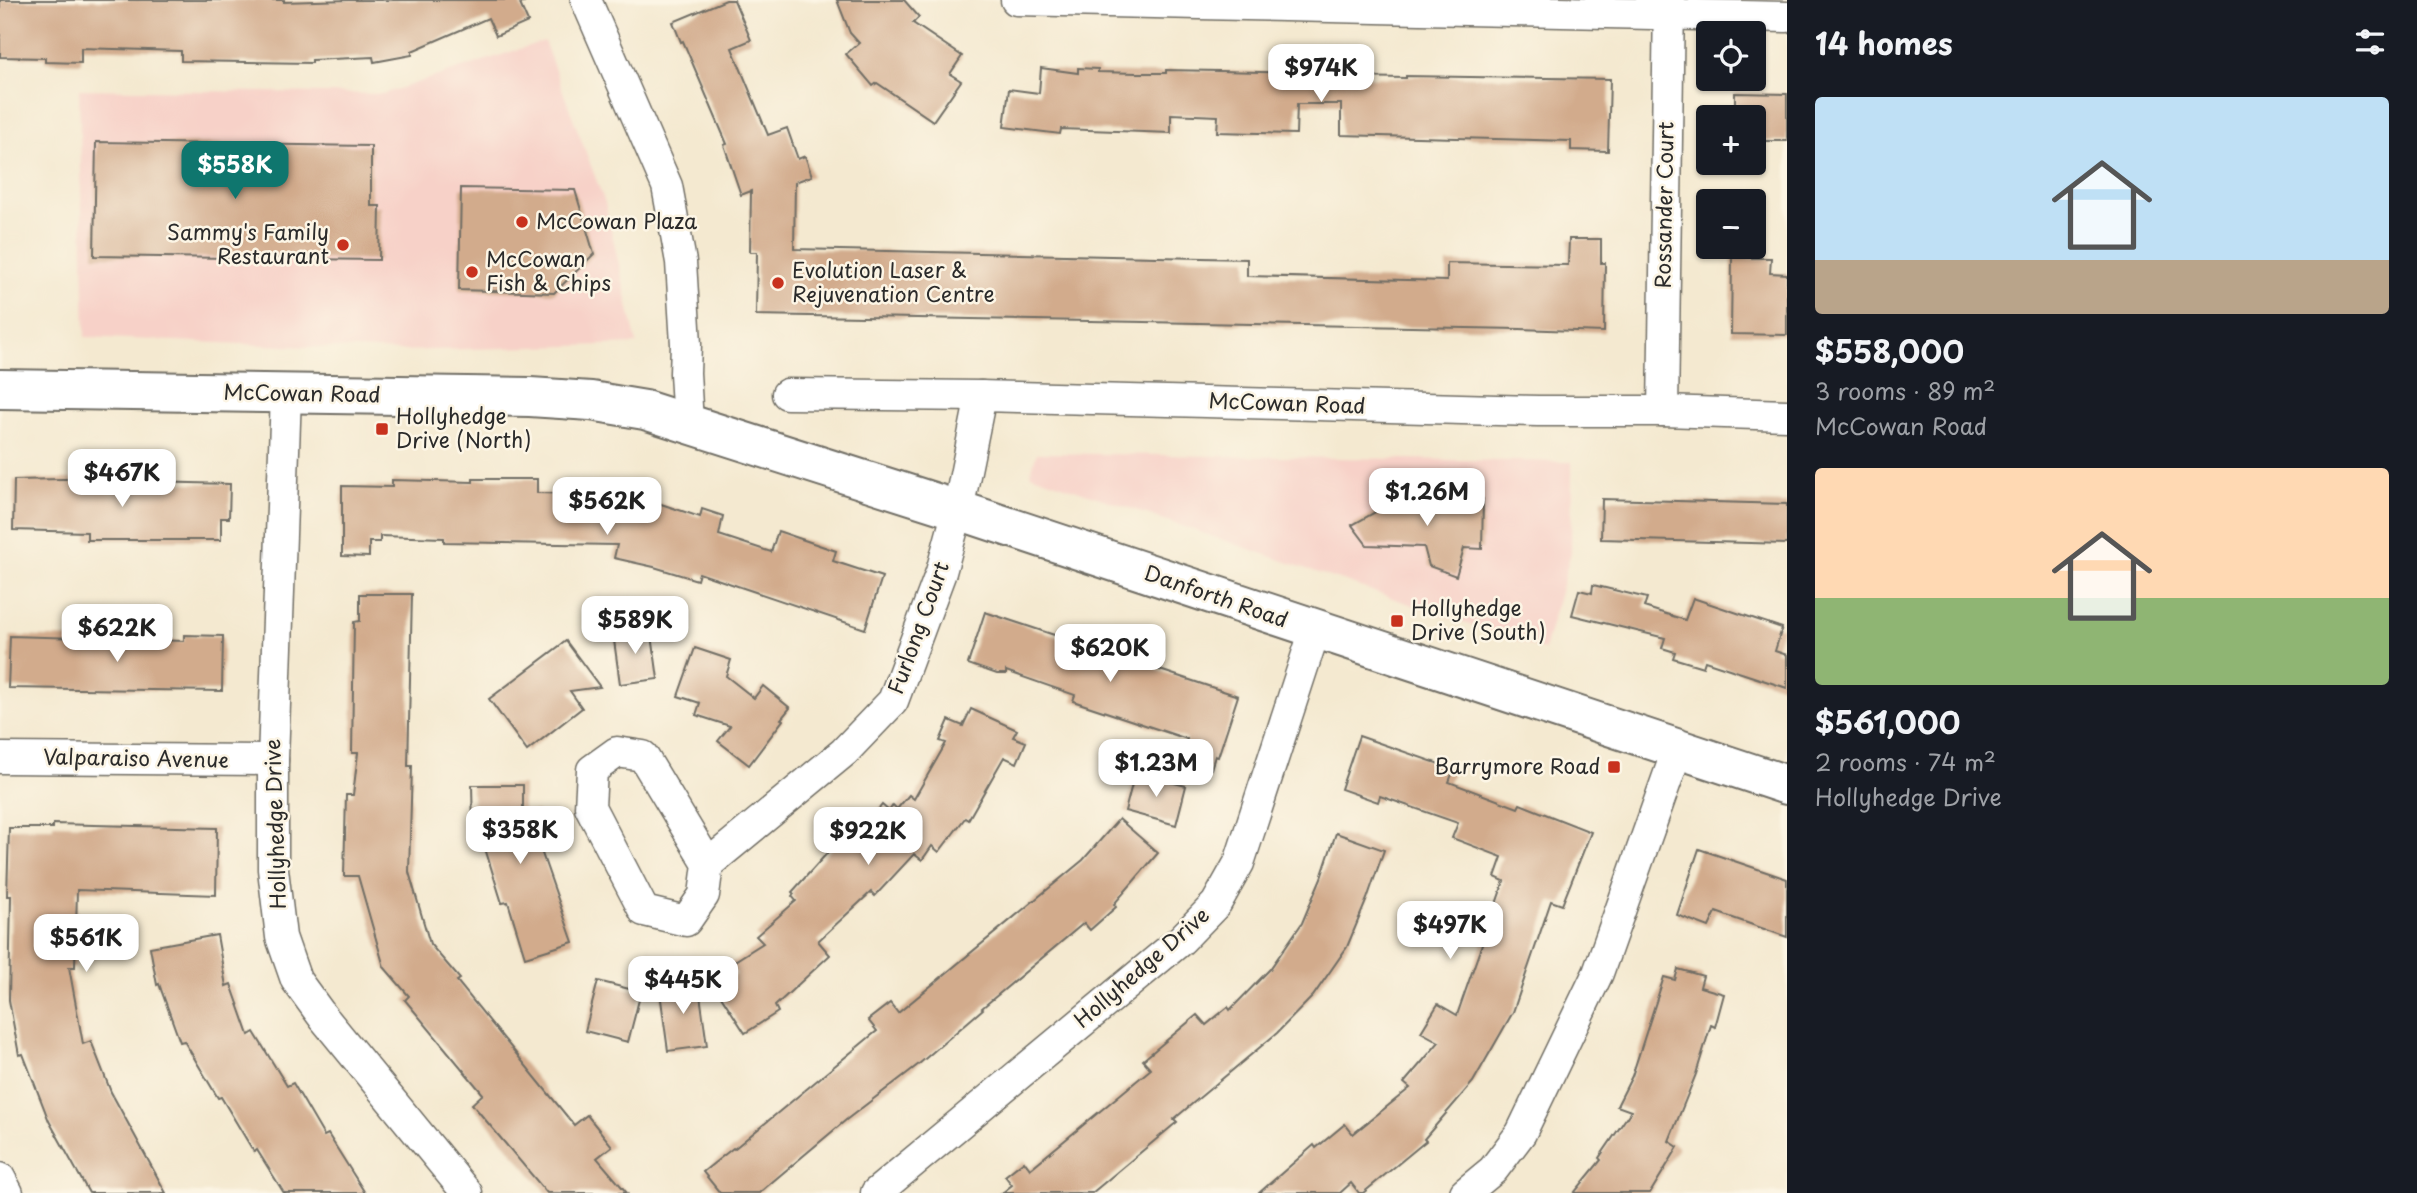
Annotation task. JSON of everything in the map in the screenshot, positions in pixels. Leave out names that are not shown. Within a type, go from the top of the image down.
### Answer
[{"type":"main road","name":"McCowan Road","points":[[0,389],[559,398],[645,411]]},
{"type":"main road","name":"Danforth Road","points":[[645,411],[958,510],[1787,785]]},
{"type":"street","points":[[586,0],[667,186],[681,262],[687,344],[685,373],[688,423]]},
{"type":"street","points":[[1016,0],[1668,7],[1787,17]]},
{"type":"street","name":"Rossander Court","points":[[1663,411],[1668,7]]},
{"type":"street","name":"Hollyhedge Drive","points":[[286,394],[273,760],[273,869],[281,937],[296,980],[331,1027],[467,1193]]},
{"type":"street","name":"McCowan Road","points":[[787,394],[1787,415]]},
{"type":"street","name":"Furlong Court","points":[[708,864],[844,752],[892,701],[942,572],[958,510],[981,396]]},
{"type":"street","name":"Hollyhedge Drive","points":[[876,1193],[1181,940],[1216,904],[1244,850],[1315,630]]},
{"type":"street","points":[[1465,1193],[1493,1170],[1521,1133],[1598,973],[1678,748]]},
{"type":"street","points":[[617,752],[643,756],[708,864],[704,895],[686,921],[644,911],[590,807],[592,770],[617,752]]},
{"type":"street","name":"Valparaiso Avenue","points":[[0,758],[273,760]]},
{"type":"street","points":[[0,1178],[8,1193]]},
{"type":"shaded area","points":[[544,41],[605,203],[637,344],[400,351],[85,337],[79,89],[383,94]]},
{"type":"shaded area","points":[[1037,453],[1572,462],[1571,552],[1544,650],[1030,474]]},
{"type":"building","points":[[0,0],[530,0],[520,4],[528,22],[496,36],[488,18],[412,51],[412,55],[374,62],[373,57],[312,60],[312,63],[181,61],[181,51],[81,48],[81,63],[45,62],[45,58],[0,57]]},
{"type":"building","points":[[726,0],[734,0],[751,40],[732,48],[768,135],[787,128],[798,159],[805,156],[812,176],[795,182],[794,249],[1247,259],[1247,276],[1447,281],[1447,263],[1568,265],[1569,239],[1601,239],[1601,263],[1605,263],[1604,332],[756,315],[757,252],[750,252],[751,191],[741,195],[724,145],[727,144],[673,22]]},
{"type":"building","points":[[837,0],[904,0],[919,17],[913,23],[962,56],[950,74],[961,81],[933,121],[877,83],[873,86],[846,54],[859,43],[850,33]]},
{"type":"building","points":[[1041,68],[1078,73],[1078,68],[1098,69],[1098,72],[1137,73],[1166,73],[1166,70],[1346,74],[1346,77],[1610,79],[1608,151],[1571,150],[1571,141],[1341,135],[1341,104],[1297,104],[1296,134],[1217,132],[1218,116],[1171,114],[1171,133],[1061,129],[1060,134],[1004,127],[1009,89],[1039,93]]},
{"type":"building","points":[[1735,93],[1787,94],[1787,141],[1766,141],[1766,105],[1735,105]]},
{"type":"building","points":[[96,142],[371,146],[371,206],[380,206],[379,260],[94,256]]},
{"type":"building","name":"McCowan Plaza","points":[[461,188],[575,190],[594,254],[554,293],[459,290]]},
{"type":"building","points":[[1771,258],[1770,273],[1787,274],[1787,335],[1731,334],[1732,259]]},
{"type":"building","points":[[112,478],[111,481],[230,484],[229,518],[221,518],[221,540],[87,540],[87,532],[13,530],[14,480]]},
{"type":"building","points":[[473,479],[537,479],[537,493],[619,495],[658,503],[700,517],[702,509],[723,516],[719,535],[771,552],[778,531],[836,551],[833,561],[882,577],[865,629],[699,573],[697,580],[614,558],[617,545],[444,542],[444,538],[380,536],[380,542],[369,542],[369,557],[342,556],[342,486],[392,487],[392,480],[473,482]]},
{"type":"building","points":[[1381,497],[1483,499],[1482,549],[1464,548],[1456,576],[1429,566],[1424,547],[1367,545],[1352,525],[1381,509]]},
{"type":"building","points":[[1602,499],[1787,504],[1787,544],[1601,539]]},
{"type":"building","points":[[1593,585],[1647,598],[1644,607],[1685,620],[1693,598],[1782,628],[1775,651],[1787,655],[1787,688],[1705,661],[1703,667],[1673,658],[1675,652],[1662,648],[1665,638],[1572,615],[1579,590],[1592,593]]},
{"type":"building","points":[[360,594],[412,594],[408,766],[412,766],[409,872],[430,944],[574,1125],[587,1115],[612,1146],[597,1158],[627,1193],[547,1193],[472,1104],[483,1094],[405,1000],[409,996],[384,967],[358,876],[344,876],[346,795],[353,795],[358,753],[352,753],[354,622],[360,621]]},
{"type":"building","points":[[985,612],[1238,696],[1218,757],[1215,756],[1211,769],[1181,760],[1187,739],[1073,701],[1075,695],[1006,671],[1006,674],[997,674],[968,664]]},
{"type":"building","points":[[651,628],[658,679],[620,684],[613,633]]},
{"type":"building","points":[[184,635],[223,636],[222,691],[8,688],[10,636],[184,641]]},
{"type":"building","points":[[566,641],[600,687],[570,691],[582,708],[527,751],[489,699]]},
{"type":"building","points":[[695,648],[731,660],[726,676],[754,698],[763,686],[790,708],[749,765],[718,741],[730,726],[696,715],[700,703],[678,696]]},
{"type":"building","points":[[971,709],[1017,730],[1013,737],[1026,742],[1017,763],[1004,757],[968,820],[965,818],[939,852],[932,846],[922,860],[914,854],[875,896],[871,892],[818,941],[830,955],[775,1006],[778,1012],[745,1033],[710,979],[737,975],[730,964],[763,943],[756,936],[796,901],[792,892],[839,840],[848,848],[882,805],[889,811],[893,805],[897,809],[909,795],[914,799],[946,743],[940,741],[949,720],[963,726]]},
{"type":"building","points":[[1359,736],[1454,769],[1449,782],[1518,808],[1520,804],[1591,832],[1562,905],[1551,901],[1513,1012],[1473,1082],[1424,1139],[1426,1141],[1363,1193],[1359,1193],[1351,1183],[1340,1193],[1259,1193],[1314,1145],[1316,1148],[1345,1124],[1353,1134],[1410,1088],[1404,1083],[1439,1042],[1421,1032],[1438,1004],[1457,1015],[1504,881],[1495,877],[1502,857],[1452,838],[1458,823],[1380,796],[1378,802],[1341,789]]},
{"type":"building","points":[[1135,773],[1186,786],[1176,825],[1125,811]]},
{"type":"building","points":[[472,785],[523,785],[523,812],[537,811],[538,842],[573,942],[525,957],[508,902],[502,903],[479,829],[473,829]]},
{"type":"building","points":[[1119,819],[1158,853],[1114,904],[1116,907],[1090,930],[1084,923],[919,1064],[846,1120],[759,1193],[720,1193],[703,1172],[877,1031],[868,1020],[890,1003],[898,1013],[1083,860]]},
{"type":"building","points":[[53,824],[217,828],[216,895],[77,890],[75,967],[69,967],[83,1044],[91,1041],[111,1092],[166,1193],[89,1193],[49,1121],[23,1054],[19,1055],[9,1000],[9,828],[53,828]]},
{"type":"building","points":[[1336,833],[1384,850],[1347,947],[1313,996],[1277,1033],[1174,1119],[1177,1122],[1092,1193],[1002,1193],[1012,1185],[1005,1176],[1024,1161],[1030,1169],[1151,1069],[1143,1060],[1197,1015],[1206,1025],[1228,1007],[1230,1010],[1270,969],[1302,923]]},
{"type":"building","points":[[1699,849],[1787,879],[1787,937],[1716,912],[1709,927],[1677,915]]},
{"type":"building","points":[[217,935],[226,986],[231,984],[249,1035],[254,1032],[287,1086],[293,1083],[324,1136],[328,1134],[365,1193],[284,1193],[257,1150],[254,1152],[221,1097],[218,1098],[184,1041],[180,1042],[159,984],[157,985],[150,947]]},
{"type":"building","points":[[1678,969],[1703,976],[1700,987],[1724,994],[1715,1027],[1711,1025],[1696,1074],[1669,1141],[1678,1147],[1650,1193],[1574,1193],[1601,1160],[1599,1158],[1631,1111],[1617,1106],[1632,1076],[1664,977],[1675,980]]},
{"type":"building","points":[[698,980],[707,1046],[668,1051],[659,985]]},
{"type":"building","points":[[598,981],[641,992],[628,1042],[585,1031]]},
{"type":"place","name":"McCowan Plaza","points":[[522,222]]},
{"type":"place","name":"Sammy's Family Restaurant","points":[[343,245]]},
{"type":"place","name":"McCowan Fish & Chips","points":[[472,272]]},
{"type":"place","name":"Evolution Laser & Rejuvenation Centre","points":[[778,283]]},
{"type":"place","name":"Hollyhedge Drive (North)","points":[[382,429]]},
{"type":"place","name":"Hollyhedge Drive (South)","points":[[1397,621]]},
{"type":"place","name":"Barrymore Road","points":[[1614,767]]}]
